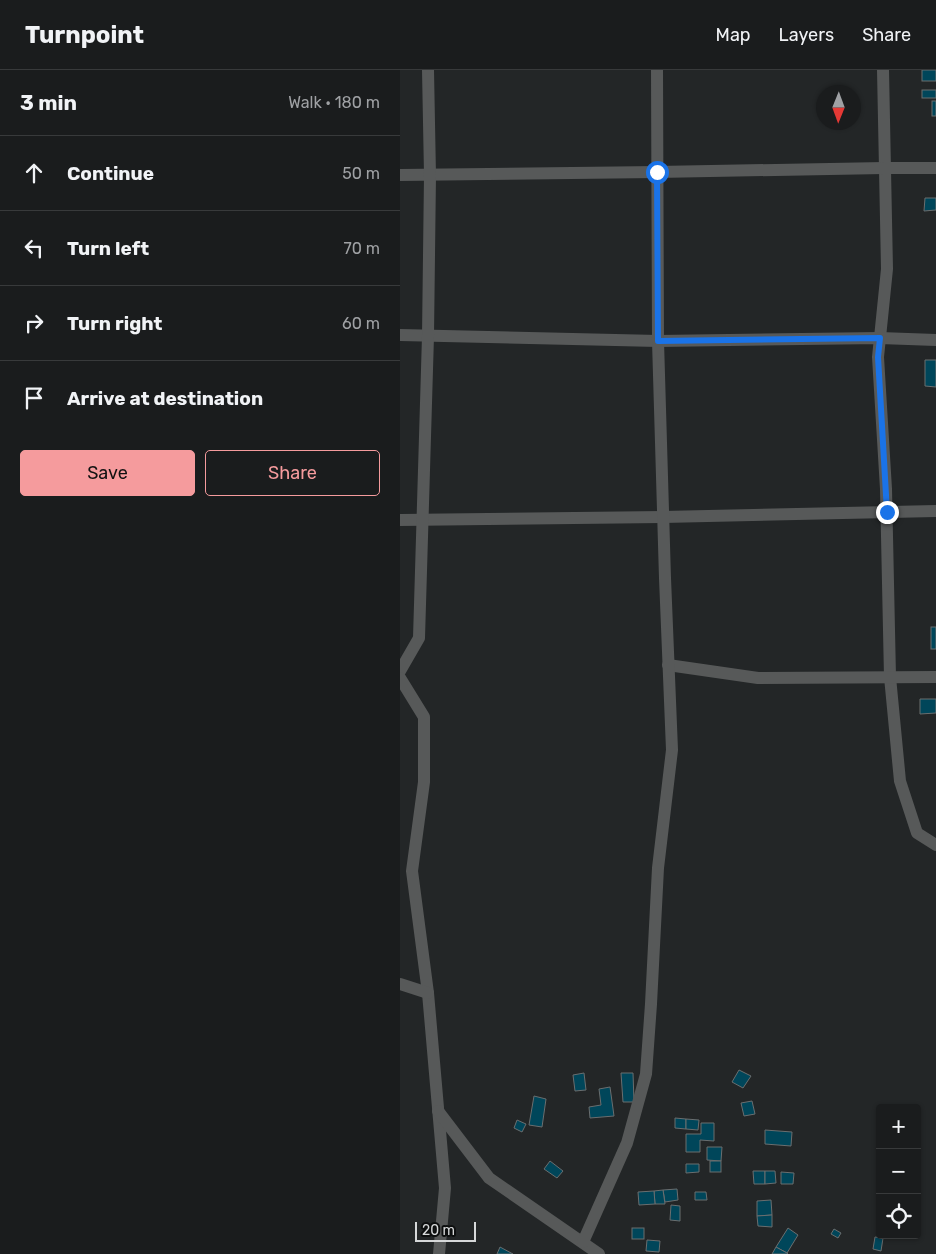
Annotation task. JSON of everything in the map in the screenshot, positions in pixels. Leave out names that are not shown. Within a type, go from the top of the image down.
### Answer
[{"type":"street","points":[[400,671],[419,638],[428,336],[430,175],[428,70]]},
{"type":"street","points":[[583,1242],[627,1144],[646,1074],[658,868],[672,750],[658,341],[657,70]]},
{"type":"street","points":[[882,70],[887,269],[878,357],[887,512],[890,677],[900,781],[917,833],[936,845]]},
{"type":"street","points":[[400,175],[936,168]]},
{"type":"street","points":[[400,335],[658,341],[880,338],[936,340]]},
{"type":"street","points":[[400,520],[936,511]]},
{"type":"street","points":[[668,665],[758,678],[936,677]]},
{"type":"street","points":[[400,678],[424,718],[424,782],[412,871],[428,993],[445,1188],[439,1254]]},
{"type":"street","points":[[400,984],[428,993]]},
{"type":"street","points":[[438,1112],[489,1178],[599,1254]]},
{"type":"building","points":[[922,70],[936,70],[936,81],[922,81]]},
{"type":"building","points":[[922,90],[936,90],[936,98],[922,98]]},
{"type":"building","points":[[932,101],[936,101],[936,116],[932,116]]},
{"type":"building","points":[[925,198],[936,198],[936,210],[924,211]]},
{"type":"building","points":[[925,360],[936,360],[936,387],[925,386]]},
{"type":"building","points":[[931,627],[936,627],[936,649],[931,649]]},
{"type":"building","points":[[920,699],[936,699],[936,713],[920,714]]},
{"type":"building","points":[[739,1070],[751,1076],[743,1088],[732,1082]]},
{"type":"building","points":[[584,1073],[586,1090],[575,1091],[573,1075]]},
{"type":"building","points":[[621,1073],[633,1073],[634,1102],[623,1102]]},
{"type":"building","points":[[610,1087],[614,1116],[590,1118],[589,1107],[601,1105],[599,1089]]},
{"type":"building","points":[[534,1096],[546,1099],[542,1127],[529,1125]]},
{"type":"building","points":[[752,1101],[755,1114],[744,1116],[741,1103]]},
{"type":"building","points":[[675,1118],[686,1119],[686,1129],[675,1128]]},
{"type":"building","points":[[686,1119],[699,1120],[698,1130],[686,1129]]},
{"type":"building","points":[[517,1120],[526,1124],[522,1132],[514,1128]]},
{"type":"building","points":[[701,1123],[714,1123],[714,1141],[700,1140],[700,1152],[686,1152],[686,1134],[701,1134]]},
{"type":"building","points":[[765,1130],[792,1132],[791,1146],[765,1144]]},
{"type":"building","points":[[707,1147],[722,1147],[721,1161],[707,1160]]},
{"type":"building","points":[[550,1161],[563,1171],[557,1178],[544,1169]]},
{"type":"building","points":[[710,1161],[721,1161],[721,1172],[710,1172]]},
{"type":"building","points":[[686,1164],[699,1164],[699,1172],[686,1173]]},
{"type":"building","points":[[753,1171],[765,1171],[765,1184],[754,1184]]},
{"type":"building","points":[[765,1171],[775,1171],[776,1183],[765,1184]]},
{"type":"building","points":[[781,1172],[794,1173],[793,1184],[781,1184]]},
{"type":"building","points":[[677,1189],[678,1200],[665,1202],[663,1190]]},
{"type":"building","points":[[663,1190],[665,1204],[655,1204],[654,1191]]},
{"type":"building","points":[[654,1191],[655,1204],[639,1205],[638,1192]]},
{"type":"building","points":[[695,1192],[706,1192],[707,1200],[695,1200]]},
{"type":"building","points":[[771,1200],[772,1215],[757,1216],[757,1201]]},
{"type":"building","points":[[671,1205],[680,1206],[680,1221],[670,1220]]},
{"type":"building","points":[[772,1215],[772,1227],[758,1226],[757,1216]]},
{"type":"building","points":[[632,1228],[644,1228],[644,1239],[632,1239]]},
{"type":"building","points":[[788,1228],[798,1235],[787,1253],[776,1247]]},
{"type":"building","points":[[834,1229],[841,1233],[838,1238],[831,1234]]},
{"type":"building","points":[[875,1237],[876,1239],[883,1239],[881,1251],[873,1249]]},
{"type":"building","points":[[647,1240],[660,1241],[659,1252],[646,1251]]},
{"type":"building","points":[[500,1247],[513,1254],[497,1254]]},
{"type":"building","points":[[776,1247],[787,1253],[788,1254],[772,1254]]},
{"type":"route","points":[[657,172],[658,341],[880,338],[878,357],[887,512]]}]
